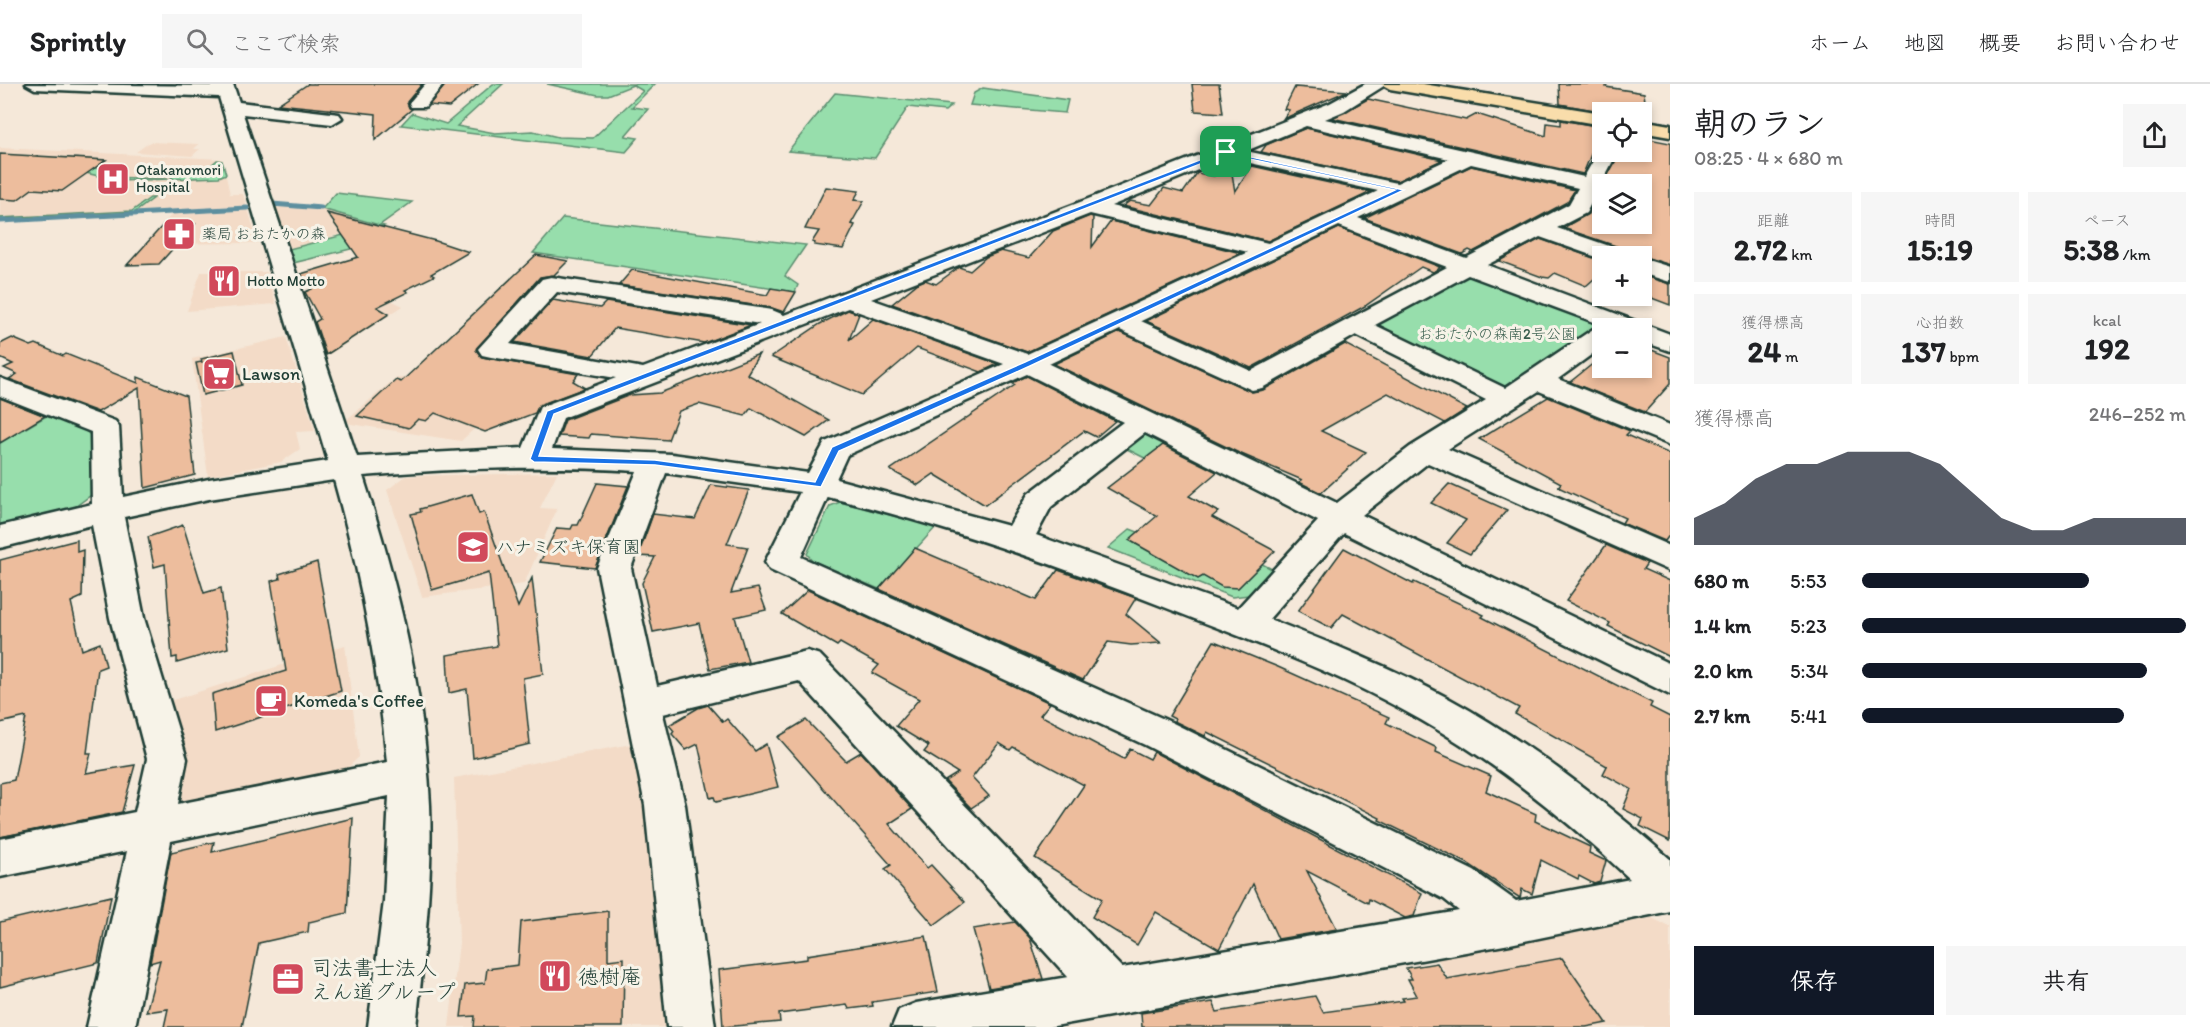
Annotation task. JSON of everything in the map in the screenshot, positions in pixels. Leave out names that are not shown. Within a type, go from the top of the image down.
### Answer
[{"type":"main road","points":[[1390,84],[1592,117]]},
{"type":"main road","points":[[1652,128],[1670,131]]},
{"type":"street","points":[[35,84],[227,94],[301,114],[332,118]]},
{"type":"street","points":[[418,103],[435,84]]},
{"type":"street","points":[[534,459],[550,413],[780,323],[1088,207],[1338,107],[1378,84]]},
{"type":"street","points":[[227,94],[345,469],[395,667],[408,775],[407,897],[392,1027]]},
{"type":"street","points":[[301,114],[324,98]]},
{"type":"street","points":[[1305,120],[1591,185]]},
{"type":"street","points":[[1226,152],[1401,190]]},
{"type":"street","points":[[1469,157],[1028,364],[836,449],[782,562],[1169,740],[1459,885],[1510,923]]},
{"type":"street","points":[[1121,321],[1252,382],[1578,208],[1602,162]]},
{"type":"street","points":[[1088,207],[1269,250]]},
{"type":"street","points":[[1338,218],[1469,267],[1594,318]]},
{"type":"street","points":[[1538,230],[1592,248]]},
{"type":"street","points":[[1652,269],[1670,275]]},
{"type":"street","points":[[639,379],[632,373],[490,349],[551,284],[772,318],[780,323]]},
{"type":"street","points":[[848,299],[1028,364],[1670,681]]},
{"type":"street","points":[[1355,325],[1505,399]]},
{"type":"street","points":[[1652,338],[1670,343]]},
{"type":"street","points":[[1244,624],[1341,518],[1375,487],[1505,399],[1539,381],[1592,347]]},
{"type":"street","points":[[1539,381],[1670,436]]},
{"type":"street","points":[[0,386],[105,427],[106,511],[127,618],[167,759],[111,1027]]},
{"type":"street","points":[[1018,538],[1039,501],[1144,420]]},
{"type":"street","points":[[1427,451],[1670,559]]},
{"type":"street","points":[[0,537],[106,511],[229,485],[345,469],[436,461],[534,459],[655,463],[739,472],[818,485],[909,507],[1018,538],[1244,624],[1378,680],[1491,742],[1608,830],[1670,889]]},
{"type":"street","points":[[655,463],[614,568],[665,805],[691,1027]]},
{"type":"street","points":[[642,704],[807,665],[1113,992]]},
{"type":"street","points":[[0,858],[408,775]]},
{"type":"street","points":[[916,1027],[1510,923],[1670,889]]},
{"type":"shaded area","points":[[150,142],[199,144],[194,149],[200,149],[192,156],[136,152]]},
{"type":"shaded area","name":"Otakanomori Hospital","points":[[0,148],[222,159],[230,194],[243,194],[247,207],[0,220]]},
{"type":"shaded area","points":[[275,205],[322,209],[377,224],[289,249]]},
{"type":"shaded area","points":[[248,209],[258,243],[146,244],[173,213]]},
{"type":"shaded area","points":[[201,272],[267,272],[276,304],[187,311]]},
{"type":"shaded area","points":[[375,292],[403,306],[324,358],[312,321]]},
{"type":"shaded area","points":[[286,337],[315,431],[296,432],[300,449],[281,462],[208,476],[192,359]]},
{"type":"shaded area","points":[[397,377],[509,397],[461,441],[351,424],[346,420]]},
{"type":"shaded area","name":"ハナミズキ保育園","points":[[557,473],[540,508],[557,509],[524,584],[422,597],[387,490],[406,476]]},
{"type":"shaded area","points":[[345,645],[359,757],[339,776],[187,806],[175,798],[185,756],[170,701]]},
{"type":"shaded area","points":[[636,743],[648,796],[670,1027],[449,1027],[459,943],[454,778]]},
{"type":"shaded area","points":[[1652,918],[1670,927],[1670,1027],[1478,1027],[1435,955]]},
{"type":"green space","points":[[493,84],[503,84],[457,126],[495,133],[533,131],[558,137],[593,138],[643,91],[633,85],[608,95],[598,95],[547,84],[655,84],[632,107],[648,109],[625,136],[638,138],[626,152],[401,125],[412,113],[446,124]]},
{"type":"green space","points":[[983,88],[1068,100],[1065,113],[970,105],[974,93]]},
{"type":"green space","points":[[835,93],[952,105],[945,111],[908,107],[875,158],[788,151]]},
{"type":"green space","points":[[217,160],[222,161],[226,174],[219,177],[170,179],[177,173],[207,174],[215,167],[210,166]]},
{"type":"green space","points":[[90,168],[116,169],[106,177],[169,179],[119,181],[86,173]]},
{"type":"green space","points":[[336,193],[412,202],[380,225],[384,226],[376,229],[392,239],[293,263],[289,249],[367,229],[376,224],[322,209]]},
{"type":"green space","points":[[150,198],[154,198],[134,213],[0,220],[0,218],[132,211]]},
{"type":"green space","points":[[563,218],[806,245],[785,276],[798,285],[795,292],[533,253]]},
{"type":"green space","name":"おおたかの森南2号公園","points":[[1468,275],[1592,318],[1592,330],[1577,344],[1507,389],[1492,387],[1378,330],[1376,324]]},
{"type":"green space","points":[[48,415],[85,430],[92,437],[91,495],[72,509],[0,528],[0,443]]},
{"type":"green space","points":[[1145,434],[1157,434],[1209,460],[1188,480],[1127,449]]},
{"type":"green space","points":[[840,502],[936,527],[879,589],[813,561],[807,554],[830,506]]},
{"type":"green space","points":[[1130,529],[1138,532],[1129,540],[1198,579],[1203,576],[1238,588],[1262,564],[1274,570],[1249,595],[1232,597],[1108,548]]},
{"type":"building","points":[[308,84],[422,84],[407,102],[409,108],[412,109],[375,140],[376,114],[278,104]]},
{"type":"building","points":[[446,84],[478,84],[449,107],[429,105]]},
{"type":"building","points":[[1192,84],[1219,84],[1223,113],[1195,111]]},
{"type":"building","points":[[1559,84],[1606,84],[1606,87],[1644,93],[1645,102],[1592,102],[1592,110],[1560,104]]},
{"type":"building","points":[[1295,87],[1347,91],[1283,119],[1289,110],[1284,109]]},
{"type":"building","points":[[1368,99],[1466,120],[1477,114],[1546,136],[1547,123],[1561,125],[1561,120],[1592,125],[1592,152],[1583,174],[1332,118]]},
{"type":"building","points":[[1306,128],[1442,160],[1397,181],[1261,152],[1266,145]]},
{"type":"building","points":[[1652,140],[1670,143],[1670,265],[1652,259],[1652,246],[1616,246],[1563,228],[1588,214],[1592,206],[1592,234],[1652,234],[1652,174],[1608,174],[1615,162],[1652,162]]},
{"type":"building","points":[[0,154],[106,160],[62,191],[32,189],[17,200],[0,199]]},
{"type":"building","points":[[1227,160],[1230,161],[1235,192],[1252,166],[1371,192],[1268,241],[1123,206],[1130,201],[1151,205],[1164,188],[1183,193],[1197,173],[1214,176]]},
{"type":"building","points":[[1471,166],[1575,190],[1567,202],[1473,252],[1469,250],[1462,254],[1364,218]]},
{"type":"building","points":[[826,187],[859,191],[854,200],[864,201],[851,224],[855,225],[843,249],[814,245],[815,243],[812,242],[819,231],[805,229]]},
{"type":"building","points":[[327,213],[436,241],[469,252],[431,274],[434,276],[405,290],[408,292],[377,307],[389,314],[326,355],[315,322],[320,319],[305,292],[312,289],[301,274],[358,257]]},
{"type":"building","points":[[1090,216],[1093,217],[1092,247],[1111,221],[1241,253],[1027,352],[892,304],[918,283],[925,280],[936,284],[959,267],[970,271],[986,257],[1001,251],[1029,258],[1053,231]]},
{"type":"building","points":[[164,224],[195,224],[159,264],[127,265]]},
{"type":"building","points":[[1339,228],[1440,267],[1433,272],[1421,267],[1365,306],[1251,368],[1146,321]]},
{"type":"building","points":[[1540,239],[1592,257],[1592,281],[1586,286],[1555,273],[1549,278],[1542,277],[1499,261]]},
{"type":"building","points":[[536,255],[568,261],[554,275],[540,277],[476,350],[482,357],[578,374],[573,381],[585,388],[539,405],[535,413],[485,432],[435,413],[426,421],[418,419],[409,428],[357,416],[396,380],[401,382]]},
{"type":"building","points":[[632,270],[767,295],[771,288],[796,292],[784,312],[772,308],[619,285]]},
{"type":"building","points":[[1652,278],[1670,284],[1670,305],[1652,298]]},
{"type":"building","points":[[553,300],[600,308],[606,302],[751,325],[704,343],[615,328],[592,356],[514,342]]},
{"type":"building","points":[[848,310],[859,314],[849,340],[873,319],[998,364],[981,372],[917,348],[862,395],[771,357],[820,324]]},
{"type":"building","points":[[1120,332],[1252,392],[1263,390],[1345,344],[1467,409],[1445,423],[1388,393],[1321,431],[1366,452],[1321,493],[1299,482],[1302,480],[1239,453],[1054,364]]},
{"type":"building","points":[[12,338],[31,346],[36,344],[63,356],[66,354],[138,383],[138,377],[186,396],[195,475],[145,488],[139,388],[98,412],[9,379],[17,374],[4,368],[13,364],[0,358],[0,344]]},
{"type":"building","points":[[1652,350],[1670,357],[1670,384],[1645,412],[1570,382],[1592,364],[1592,378],[1652,378]]},
{"type":"building","name":"Lawson","points":[[234,351],[242,385],[203,395],[196,363],[202,362],[201,359]]},
{"type":"building","points":[[759,354],[747,374],[829,420],[806,437],[751,408],[745,416],[699,404],[679,411],[668,440],[591,434],[589,438],[559,436],[565,420],[630,395],[660,393]]},
{"type":"building","points":[[1027,376],[1115,421],[1096,437],[1084,431],[985,505],[934,474],[918,485],[890,470],[1015,385],[1012,383]]},
{"type":"building","points":[[1548,397],[1630,431],[1626,435],[1670,454],[1670,534],[1665,541],[1622,523],[1625,518],[1558,487],[1561,483],[1479,439]]},
{"type":"building","points":[[0,398],[45,416],[0,443]]},
{"type":"building","points":[[1163,445],[1217,472],[1189,496],[1218,512],[1212,517],[1275,551],[1238,588],[1222,587],[1203,576],[1198,579],[1129,540],[1157,516],[1107,488]]},
{"type":"building","points":[[597,483],[628,486],[595,568],[540,562],[557,528],[571,529],[573,525],[578,525]]},
{"type":"building","points":[[1449,484],[1507,510],[1470,554],[1447,543],[1466,520],[1431,503]]},
{"type":"building","points":[[711,485],[749,490],[727,544],[748,547],[731,593],[758,588],[766,610],[735,617],[748,662],[710,669],[699,623],[653,632],[642,583],[655,557],[638,556],[653,514],[695,519]]},
{"type":"building","points":[[472,494],[479,514],[484,512],[518,607],[532,578],[543,674],[523,678],[530,744],[473,758],[467,689],[449,693],[447,655],[497,646],[489,573],[432,590],[411,514],[421,512],[420,509]]},
{"type":"building","points":[[183,525],[204,593],[221,588],[228,648],[177,663],[177,657],[172,658],[165,564],[154,567],[148,537]]},
{"type":"building","points":[[77,540],[77,552],[83,550],[82,597],[71,602],[82,650],[100,643],[106,666],[98,669],[87,753],[91,753],[86,773],[135,765],[122,812],[0,837],[0,783],[14,780],[26,717],[0,723],[0,560]]},
{"type":"building","points":[[1606,545],[1647,563],[1643,569],[1670,581],[1670,657],[1608,626],[1610,623],[1566,601]]},
{"type":"building","points":[[915,548],[1036,600],[1058,570],[1136,598],[1126,614],[1161,643],[1131,645],[1108,642],[1083,680],[879,589]]},
{"type":"building","points":[[1344,548],[1413,584],[1414,582],[1484,615],[1482,617],[1652,703],[1650,707],[1670,717],[1670,841],[1640,826],[1643,819],[1623,809],[1631,789],[1603,774],[1607,766],[1515,714],[1519,708],[1343,614],[1331,628],[1298,611]]},
{"type":"building","points":[[317,562],[341,691],[215,732],[212,694],[286,671],[271,581],[280,579],[279,574]]},
{"type":"building","points":[[808,590],[1050,703],[1040,715],[1124,759],[1130,749],[1150,759],[1154,752],[1422,893],[1414,916],[1405,918],[1369,899],[1368,903],[1307,871],[1337,929],[1278,939],[1253,884],[1219,949],[1156,912],[1137,945],[1092,917],[1102,899],[1035,858],[1084,785],[1013,747],[1010,750],[999,743],[972,778],[989,796],[971,808],[945,781],[958,773],[924,752],[929,746],[896,726],[919,699],[872,673],[879,665],[840,643],[837,646],[782,614]]},
{"type":"building","points":[[1214,641],[1389,717],[1386,723],[1437,748],[1436,752],[1491,776],[1486,791],[1536,814],[1535,821],[1590,847],[1589,853],[1606,861],[1600,882],[1594,884],[1579,876],[1578,879],[1541,860],[1532,894],[1522,889],[1520,898],[1467,863],[1379,820],[1380,818],[1207,732],[1205,736],[1174,721],[1175,719],[1169,716]]},
{"type":"building","points":[[708,705],[723,722],[727,719],[755,751],[766,744],[778,787],[716,802],[714,797],[710,798],[698,744],[686,750],[672,734],[674,731],[669,725],[698,708]]},
{"type":"building","points":[[806,720],[846,761],[861,752],[912,809],[889,824],[927,868],[931,865],[965,902],[934,925],[885,869],[891,865],[778,737]]},
{"type":"building","points":[[353,818],[347,913],[309,922],[308,932],[259,943],[242,1027],[164,1027],[168,1009],[146,1012],[160,960],[150,963],[171,852],[214,842],[212,852]]},
{"type":"building","points":[[111,896],[98,963],[0,987],[0,922]]},
{"type":"building","name":"徳樹庵","points":[[608,911],[608,960],[624,958],[623,1027],[474,1027],[475,1016],[461,1017],[465,985],[485,983],[487,969],[518,965],[521,922]]},
{"type":"building","points":[[1015,922],[1030,938],[1043,979],[989,988],[973,929]]},
{"type":"building","points":[[926,936],[938,992],[872,1002],[873,1006],[849,1009],[847,1005],[779,1014],[780,1022],[723,1027],[719,970],[807,959],[807,955]]},
{"type":"building","points":[[1562,958],[1607,1023],[1586,1027],[1142,1027],[1141,1013],[1213,1002],[1217,1012],[1315,996],[1323,1012],[1404,1001],[1402,998],[1417,996],[1408,979],[1412,979],[1406,968],[1437,963],[1447,979]]},
{"type":"waterway","points":[[272,204],[321,208]]},
{"type":"waterway","points":[[0,221],[247,208]]},
{"type":"place","name":"Otakanomori Hospital","points":[[113,179]]},
{"type":"place","name":"薬局 おおたかの森","points":[[179,234]]},
{"type":"place","name":"Hotto Motto","points":[[224,281]]},
{"type":"place","name":"Lawson","points":[[219,374]]},
{"type":"place","name":"ハナミズキ保育園","points":[[473,547]]},
{"type":"place","name":"Komeda's Coffee","points":[[271,701]]},
{"type":"place","name":"徳樹庵","points":[[555,976]]},
{"type":"place","name":"司法書士法人 えん道グループ","points":[[288,979]]},
{"type":"route","points":[[1226,152],[1389,185],[1401,190],[1028,364],[836,449],[818,485],[739,472],[655,463],[534,459],[550,413],[1226,152]]}]
